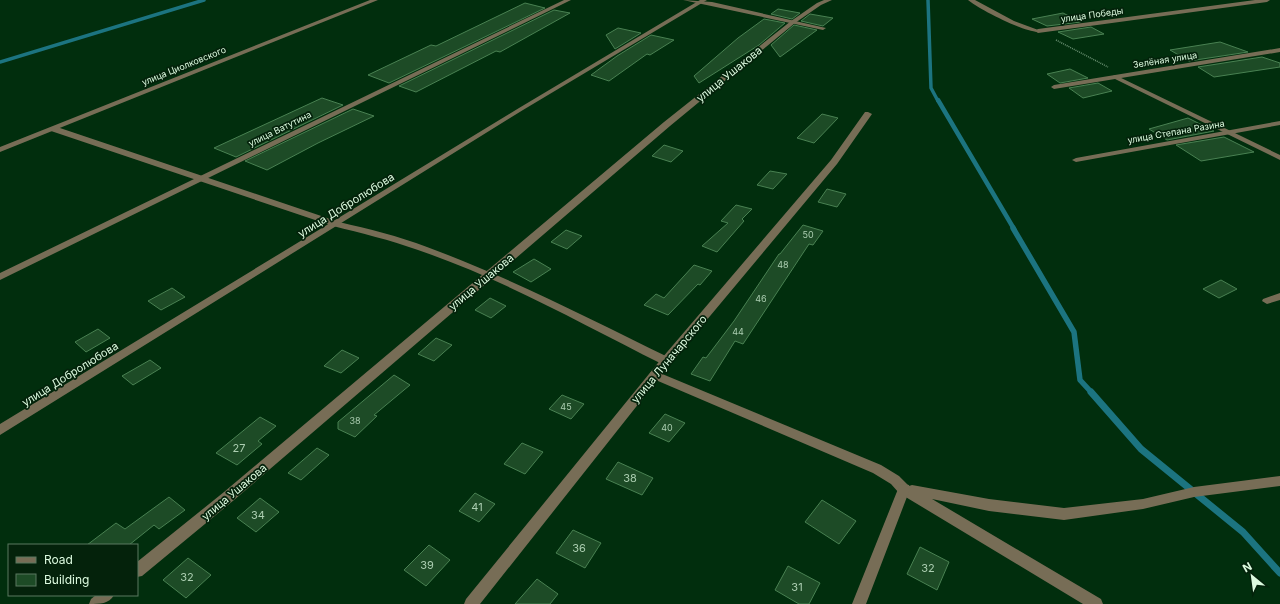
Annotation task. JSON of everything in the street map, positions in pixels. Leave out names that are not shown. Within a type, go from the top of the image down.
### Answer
[{"type":"street","name":"улица Циолковского","points":[[0,150],[375,0]]},
{"type":"street","name":"улица Ватутина","points":[[0,277],[568,0]]},
{"type":"street","points":[[686,0],[702,1],[823,28]]},
{"type":"street","name":"улица Ушакова","points":[[138,570],[229,496],[667,124],[793,22],[819,4],[829,0]]},
{"type":"street","points":[[970,0],[1012,22],[1038,31]]},
{"type":"street","name":"улица Победы","points":[[1038,31],[1267,0]]},
{"type":"street","name":"улица Добролюбова","points":[[0,430],[521,109],[702,1]]},
{"type":"street","name":"Зелёная улица","points":[[1054,87],[1280,50]]},
{"type":"street","points":[[1119,76],[1280,158]]},
{"type":"street","name":"улица Луначарского","points":[[471,604],[654,375],[834,162],[868,114]]},
{"type":"street","name":"улица Степана Разина","points":[[1076,160],[1280,123]]},
{"type":"street","points":[[54,129],[336,224],[360,229],[411,244],[490,275],[666,361]]},
{"type":"street","points":[[1267,301],[1280,296]]},
{"type":"street","points":[[654,375],[877,469],[896,480],[904,489],[1096,604]]},
{"type":"street","points":[[904,489],[989,505],[1064,514],[1143,504],[1194,492],[1280,482]]},
{"type":"street","points":[[859,604],[904,489]]},
{"type":"street","points":[[96,604],[106,596]]},
{"type":"path","points":[[1038,31],[1092,58],[1119,76]]},
{"type":"building","points":[[525,3],[545,8],[389,83],[368,75],[431,45],[436,46]]},
{"type":"building","points":[[778,9],[800,13],[792,19],[771,14]]},
{"type":"building","points":[[554,10],[570,13],[500,52],[496,51],[416,92],[399,86]]},
{"type":"building","points":[[1063,13],[1081,22],[1047,26],[1032,19]]},
{"type":"building","points":[[810,14],[833,18],[823,26],[801,21]]},
{"type":"building","points":[[764,19],[785,23],[759,45],[699,83],[694,76],[738,38]]},
{"type":"building","points":[[794,25],[817,30],[780,57],[771,45]]},
{"type":"building","points":[[1091,27],[1104,34],[1073,39],[1058,32]]},
{"type":"building","points":[[618,28],[641,33],[615,49],[606,35]]},
{"type":"building","points":[[651,35],[674,40],[650,55],[647,54],[609,81],[591,75],[617,56]]},
{"type":"building","points":[[1220,42],[1248,52],[1189,61],[1170,50]]},
{"type":"building","points":[[1262,57],[1280,63],[1280,67],[1214,77],[1198,67]]},
{"type":"building","points":[[1070,69],[1088,78],[1060,83],[1047,74]]},
{"type":"building","points":[[1098,83],[1112,91],[1083,98],[1069,88]]},
{"type":"building","points":[[322,98],[343,105],[236,157],[214,148]]},
{"type":"building","points":[[353,109],[374,116],[267,170],[245,161]]},
{"type":"building","points":[[822,114],[838,118],[814,143],[797,138]]},
{"type":"building","points":[[1188,118],[1214,131],[1167,140],[1149,129]]},
{"type":"building","points":[[1224,137],[1254,152],[1201,161],[1176,145]]},
{"type":"building","points":[[664,145],[683,151],[671,162],[652,156]]},
{"type":"building","points":[[770,171],[787,174],[773,189],[757,185]]},
{"type":"building","points":[[827,189],[846,194],[837,207],[818,202]]},
{"type":"building","points":[[736,205],[752,209],[742,219],[744,221],[717,252],[702,246],[728,223],[721,221]]},
{"type":"building","points":[[803,225],[823,231],[813,245],[809,244],[743,344],[735,341],[710,381],[691,374],[703,357],[706,358],[734,321],[779,254]]},
{"type":"building","points":[[566,230],[582,236],[567,249],[551,242]]},
{"type":"building","points":[[534,259],[551,269],[531,282],[513,272]]},
{"type":"building","points":[[694,265],[712,271],[700,285],[698,284],[668,315],[644,305],[656,294],[664,298]]},
{"type":"building","points":[[1221,280],[1237,289],[1219,298],[1203,289]]},
{"type":"building","points":[[172,288],[185,297],[161,310],[148,301]]},
{"type":"building","points":[[490,298],[506,306],[491,318],[475,310]]},
{"type":"building","points":[[98,329],[110,338],[86,352],[75,342]]},
{"type":"building","points":[[436,338],[452,345],[434,361],[418,354]]},
{"type":"building","points":[[342,350],[359,358],[341,373],[324,366]]},
{"type":"building","points":[[150,360],[161,368],[133,385],[122,376]]},
{"type":"building","points":[[394,375],[410,385],[374,415],[377,416],[355,437],[338,429],[338,422]]},
{"type":"building","points":[[562,395],[584,404],[571,419],[549,409]]},
{"type":"building","points":[[665,414],[685,423],[669,442],[649,433]]},
{"type":"building","points":[[260,417],[276,426],[258,441],[262,444],[237,465],[216,453]]},
{"type":"building","points":[[522,443],[543,452],[525,474],[504,464]]},
{"type":"building","points":[[317,448],[329,455],[301,480],[288,473]]},
{"type":"building","points":[[618,462],[653,478],[642,495],[606,479]]},
{"type":"building","points":[[475,493],[495,504],[479,522],[459,511]]},
{"type":"building","points":[[169,497],[185,510],[159,529],[154,525],[130,544],[88,544],[116,523],[125,529]]},
{"type":"building","points":[[260,498],[279,512],[256,532],[237,518]]},
{"type":"building","points":[[822,500],[856,521],[839,544],[805,522]]},
{"type":"building","points":[[573,530],[601,543],[585,568],[556,553]]},
{"type":"building","points":[[429,545],[450,560],[426,586],[404,570]]},
{"type":"building","points":[[920,547],[949,562],[937,590],[907,574]]},
{"type":"building","points":[[188,558],[211,575],[186,598],[163,580]]},
{"type":"building","points":[[788,566],[820,583],[809,604],[799,604],[775,590]]},
{"type":"building","points":[[537,579],[558,594],[550,604],[515,604]]},
{"type":"waterway","points":[[0,62],[204,0]]},
{"type":"waterway","points":[[928,0],[931,88],[938,101]]},
{"type":"waterway","points":[[938,100],[1014,229]]},
{"type":"waterway","points":[[1013,228],[1074,332],[1080,380],[1092,393]]},
{"type":"waterway","points":[[1091,392],[1141,449],[1243,532],[1280,573]]}]
